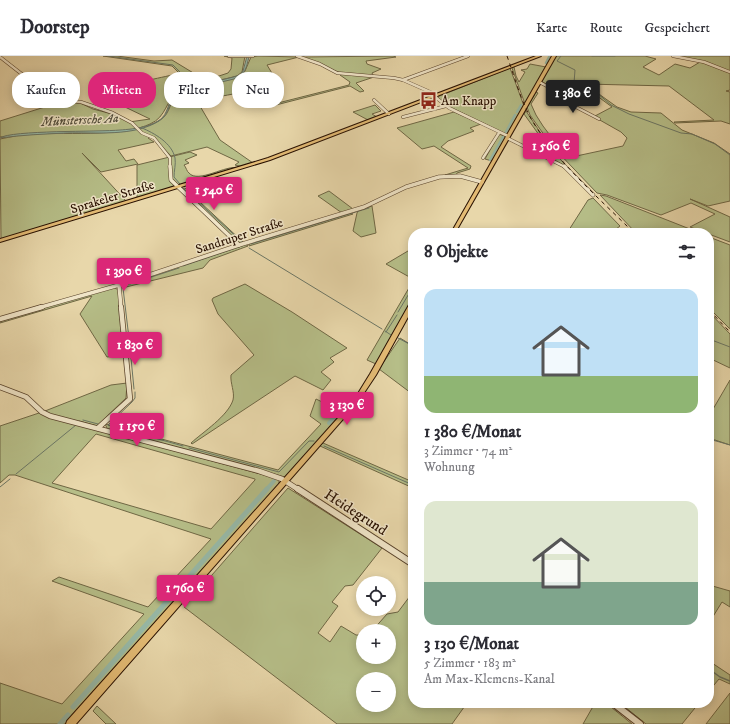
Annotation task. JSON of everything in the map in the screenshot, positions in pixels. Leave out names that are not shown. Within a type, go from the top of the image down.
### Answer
[{"type":"main road","name":"Sprakeler Straße","points":[[0,241],[269,159],[539,56]]},
{"type":"main road","points":[[456,228],[554,56]]},
{"type":"main road","points":[[70,724],[286,481],[363,391],[408,312]]},
{"type":"street","points":[[229,56],[252,56]]},
{"type":"street","points":[[297,56],[320,64],[340,74],[379,76],[403,80],[436,95],[446,106],[563,165],[593,195]]},
{"type":"street","points":[[403,80],[468,56]]},
{"type":"street","points":[[673,56],[704,62],[730,72]]},
{"type":"street","points":[[0,57],[55,100],[82,102],[113,114],[136,126],[139,130],[155,139],[169,157],[170,176],[178,187],[242,244]]},
{"type":"street","points":[[539,82],[568,97],[572,105],[598,120]]},
{"type":"street","points":[[374,100],[389,114]]},
{"type":"street","points":[[403,117],[446,106]]},
{"type":"street","points":[[483,158],[497,134],[500,133]]},
{"type":"street","name":"Sandruper Straße","points":[[0,320],[119,285],[242,244],[370,205],[406,187],[438,177],[460,176],[482,182]]},
{"type":"street","points":[[98,428],[130,399],[119,285]]},
{"type":"street","name":"Heidegrund","points":[[0,387],[26,397],[42,412],[50,416],[259,471],[286,481],[408,561]]},
{"type":"street","points":[[619,708],[640,724]]},
{"type":"green space","points":[[103,56],[117,56],[154,61],[172,60],[192,72],[178,72],[172,66]]},
{"type":"green space","points":[[224,56],[245,56],[242,72],[232,72],[232,77],[224,79],[224,74],[228,73],[231,69],[232,58]]},
{"type":"green space","points":[[556,56],[645,56],[656,59],[643,67],[659,75],[675,64],[690,68],[700,62],[675,56],[730,56],[730,90],[726,91],[730,92],[730,124],[721,121],[675,123],[674,122],[714,120],[669,86],[585,84],[617,107],[631,112],[661,113],[682,130],[714,143],[730,154],[730,201],[708,206],[690,199],[730,217],[730,242],[714,236],[714,228],[690,227],[715,214],[691,203],[661,215],[607,195],[597,193],[552,146],[530,115],[527,107],[536,92],[538,93],[531,104],[543,126],[567,158],[623,146],[627,138],[621,132],[595,116],[612,107],[585,87],[572,90],[564,87],[555,89],[541,81]]},
{"type":"green space","points":[[251,57],[299,57],[267,65],[271,72],[244,72]]},
{"type":"green space","points":[[302,57],[396,57],[366,61],[367,64],[381,69],[372,73],[374,77],[356,83],[364,91],[360,92],[350,86],[284,103],[284,101],[349,85],[350,82],[340,75],[343,74]]},
{"type":"green space","points":[[530,64],[546,67],[525,104],[512,68],[514,67],[519,82],[525,72],[521,70],[527,69]]},
{"type":"green space","points":[[510,68],[524,106],[508,135],[450,107],[437,97]]},
{"type":"green space","points":[[164,77],[164,108],[166,108],[160,117],[150,124],[131,130],[110,132],[51,132],[0,137],[0,121],[42,108],[80,108],[80,103],[88,108],[112,114],[129,122],[150,119],[127,108],[156,108],[156,79]]},
{"type":"green space","points":[[232,78],[232,94],[224,96],[224,80]]},
{"type":"green space","points":[[375,105],[381,111],[372,114],[377,117],[368,120],[353,112]]},
{"type":"green space","points":[[170,108],[201,108],[220,140],[253,163],[243,167],[235,165],[239,162],[207,147],[171,156],[153,137],[148,138],[154,142],[118,150],[126,161],[134,159],[138,164],[101,172],[82,153],[126,201],[1,239],[0,139],[29,134],[99,133],[133,130],[148,126],[160,120],[167,114]]},
{"type":"green space","points":[[526,111],[550,147],[567,167],[535,149],[542,139],[524,114]]},
{"type":"green space","points":[[454,112],[481,124],[470,128],[474,131],[448,141],[441,147],[471,166],[470,169],[457,173],[456,175],[445,175],[468,168],[434,146],[422,149],[397,128]]},
{"type":"green space","points":[[499,134],[506,137],[492,161],[485,159]]},
{"type":"green space","points":[[190,152],[197,155],[185,160],[189,163],[184,165],[188,172],[193,176],[206,175],[227,169],[238,168],[137,198],[137,165]]},
{"type":"green space","points":[[185,188],[244,243],[240,244],[181,189]]},
{"type":"green space","points":[[329,191],[353,209],[342,213],[318,196]]},
{"type":"green space","points":[[600,195],[687,228],[631,228]]},
{"type":"green space","points":[[593,198],[620,226],[617,228],[570,228],[588,200]]},
{"type":"green space","points":[[372,206],[376,233],[361,237],[353,231],[357,213],[358,211]]},
{"type":"green space","points":[[351,213],[353,214],[249,246],[249,244]]},
{"type":"green space","points":[[714,239],[730,245],[730,329],[714,313]]},
{"type":"green space","points":[[245,244],[248,246],[210,260],[203,268],[122,288],[123,285]]},
{"type":"green space","points":[[408,251],[408,276],[386,264]]},
{"type":"green space","points":[[245,284],[292,312],[347,348],[330,358],[334,362],[321,372],[331,380],[323,390],[295,376],[192,444],[191,443],[226,412],[233,400],[231,375],[254,355],[218,314],[212,300],[213,298]]},
{"type":"green space","points":[[114,287],[118,290],[125,355],[107,357],[80,314],[92,296],[0,323],[0,321]]},
{"type":"green space","points":[[408,290],[408,308],[376,364],[367,360]]},
{"type":"green space","points":[[714,317],[730,334],[730,368],[714,360]]},
{"type":"green space","points":[[400,338],[408,343],[408,391],[379,369]]},
{"type":"green space","points":[[730,380],[730,445],[714,440],[714,407]]},
{"type":"green space","points":[[127,383],[126,398],[97,426],[79,421],[76,424],[275,478],[279,480],[279,484],[65,724],[0,724],[0,683],[62,704],[144,614],[52,581],[59,577],[148,607],[211,539],[15,475],[9,475],[0,483],[0,426],[45,411],[111,385]],"holes":[[[96,434],[255,479],[211,529],[52,483]]]},
{"type":"green space","points":[[316,399],[343,412],[285,477],[109,430],[105,424],[278,470],[321,424],[310,416]]},
{"type":"green space","points":[[323,443],[408,480],[408,486],[320,446]]},
{"type":"green space","points":[[288,488],[382,548],[360,576],[356,576],[356,581],[353,585],[345,586],[332,602],[338,606],[318,633],[330,642],[341,626],[356,635],[356,664],[396,664],[396,624],[378,624],[385,616],[396,616],[396,612],[398,612],[408,599],[408,708],[463,708],[452,724],[337,724],[184,607]]},
{"type":"green space","points":[[714,586],[730,591],[730,607],[722,602],[714,615]]},
{"type":"green space","points":[[714,664],[730,675],[730,684],[719,679],[714,685]]},
{"type":"green space","points":[[730,693],[730,724],[706,724]]},
{"type":"green space","points":[[97,706],[116,724],[106,724],[93,711]]},
{"type":"green space","points":[[592,708],[612,708],[632,724],[583,724]]},
{"type":"green space","points":[[626,708],[695,708],[682,724],[646,724]]},
{"type":"shaded area","points":[[247,56],[249,57],[246,67],[244,72],[242,72]]},
{"type":"shaded area","points":[[232,77],[232,79],[224,81],[225,79]]},
{"type":"shaded area","points":[[169,108],[163,118],[159,121],[149,126],[126,132],[58,133],[0,138],[7,135],[20,134],[132,129],[146,126],[158,121]]},
{"type":"waterway","points":[[108,56],[173,65],[180,72]]},
{"type":"waterway","points":[[561,56],[557,61],[575,70],[574,83],[589,86],[611,105],[629,114],[681,133],[692,134],[715,144],[730,155]]},
{"type":"waterway","points":[[592,56],[615,56]]},
{"type":"waterway","points":[[546,63],[549,57]]},
{"type":"waterway","points":[[517,112],[521,105]]},
{"type":"waterway","points":[[506,132],[515,115]]},
{"type":"waterway","points":[[142,128],[162,139],[170,148],[175,158],[174,177],[180,184]]},
{"type":"waterway","points":[[490,160],[503,137]]},
{"type":"waterway","points":[[183,188],[243,243]]},
{"type":"waterway","points":[[251,244],[369,208]]},
{"type":"waterway","points":[[183,266],[245,245]]},
{"type":"waterway","points":[[249,248],[382,329]]},
{"type":"waterway","points":[[130,284],[179,268]]},
{"type":"waterway","points":[[123,288],[131,355]]},
{"type":"waterway","points":[[398,312],[408,295]]},
{"type":"waterway","points":[[386,332],[397,315]]},
{"type":"waterway","points":[[386,332],[391,335]]},
{"type":"waterway","points":[[398,338],[408,343]]},
{"type":"waterway","points":[[714,341],[730,347]]},
{"type":"waterway","points":[[131,358],[134,389]]},
{"type":"waterway","points":[[135,392],[135,398],[132,402],[108,425],[183,446]]},
{"type":"waterway","points":[[329,423],[345,405]]},
{"type":"waterway","points":[[83,420],[98,424]]},
{"type":"waterway","points":[[16,474],[76,425]]},
{"type":"waterway","points":[[714,440],[730,445]]},
{"type":"waterway","points":[[189,448],[279,472],[309,441],[314,441]]},
{"type":"waterway","points":[[324,446],[408,483]]},
{"type":"waterway","points":[[0,487],[10,479]]},
{"type":"waterway","points":[[266,490],[274,481]]},
{"type":"waterway","points":[[73,707],[267,489]]},
{"type":"waterway","points":[[714,673],[730,681]]},
{"type":"waterway","points":[[60,724],[68,715]]},
{"type":"railway","points":[[507,56],[525,106],[543,137],[580,180],[629,228]]},
{"type":"railway","points":[[714,315],[730,332]]},
{"type":"place","name":"Am Knapp","points":[[428,100]]},
{"type":"water label","name":"Münstersche Aa","points":[[80,119]]}]
